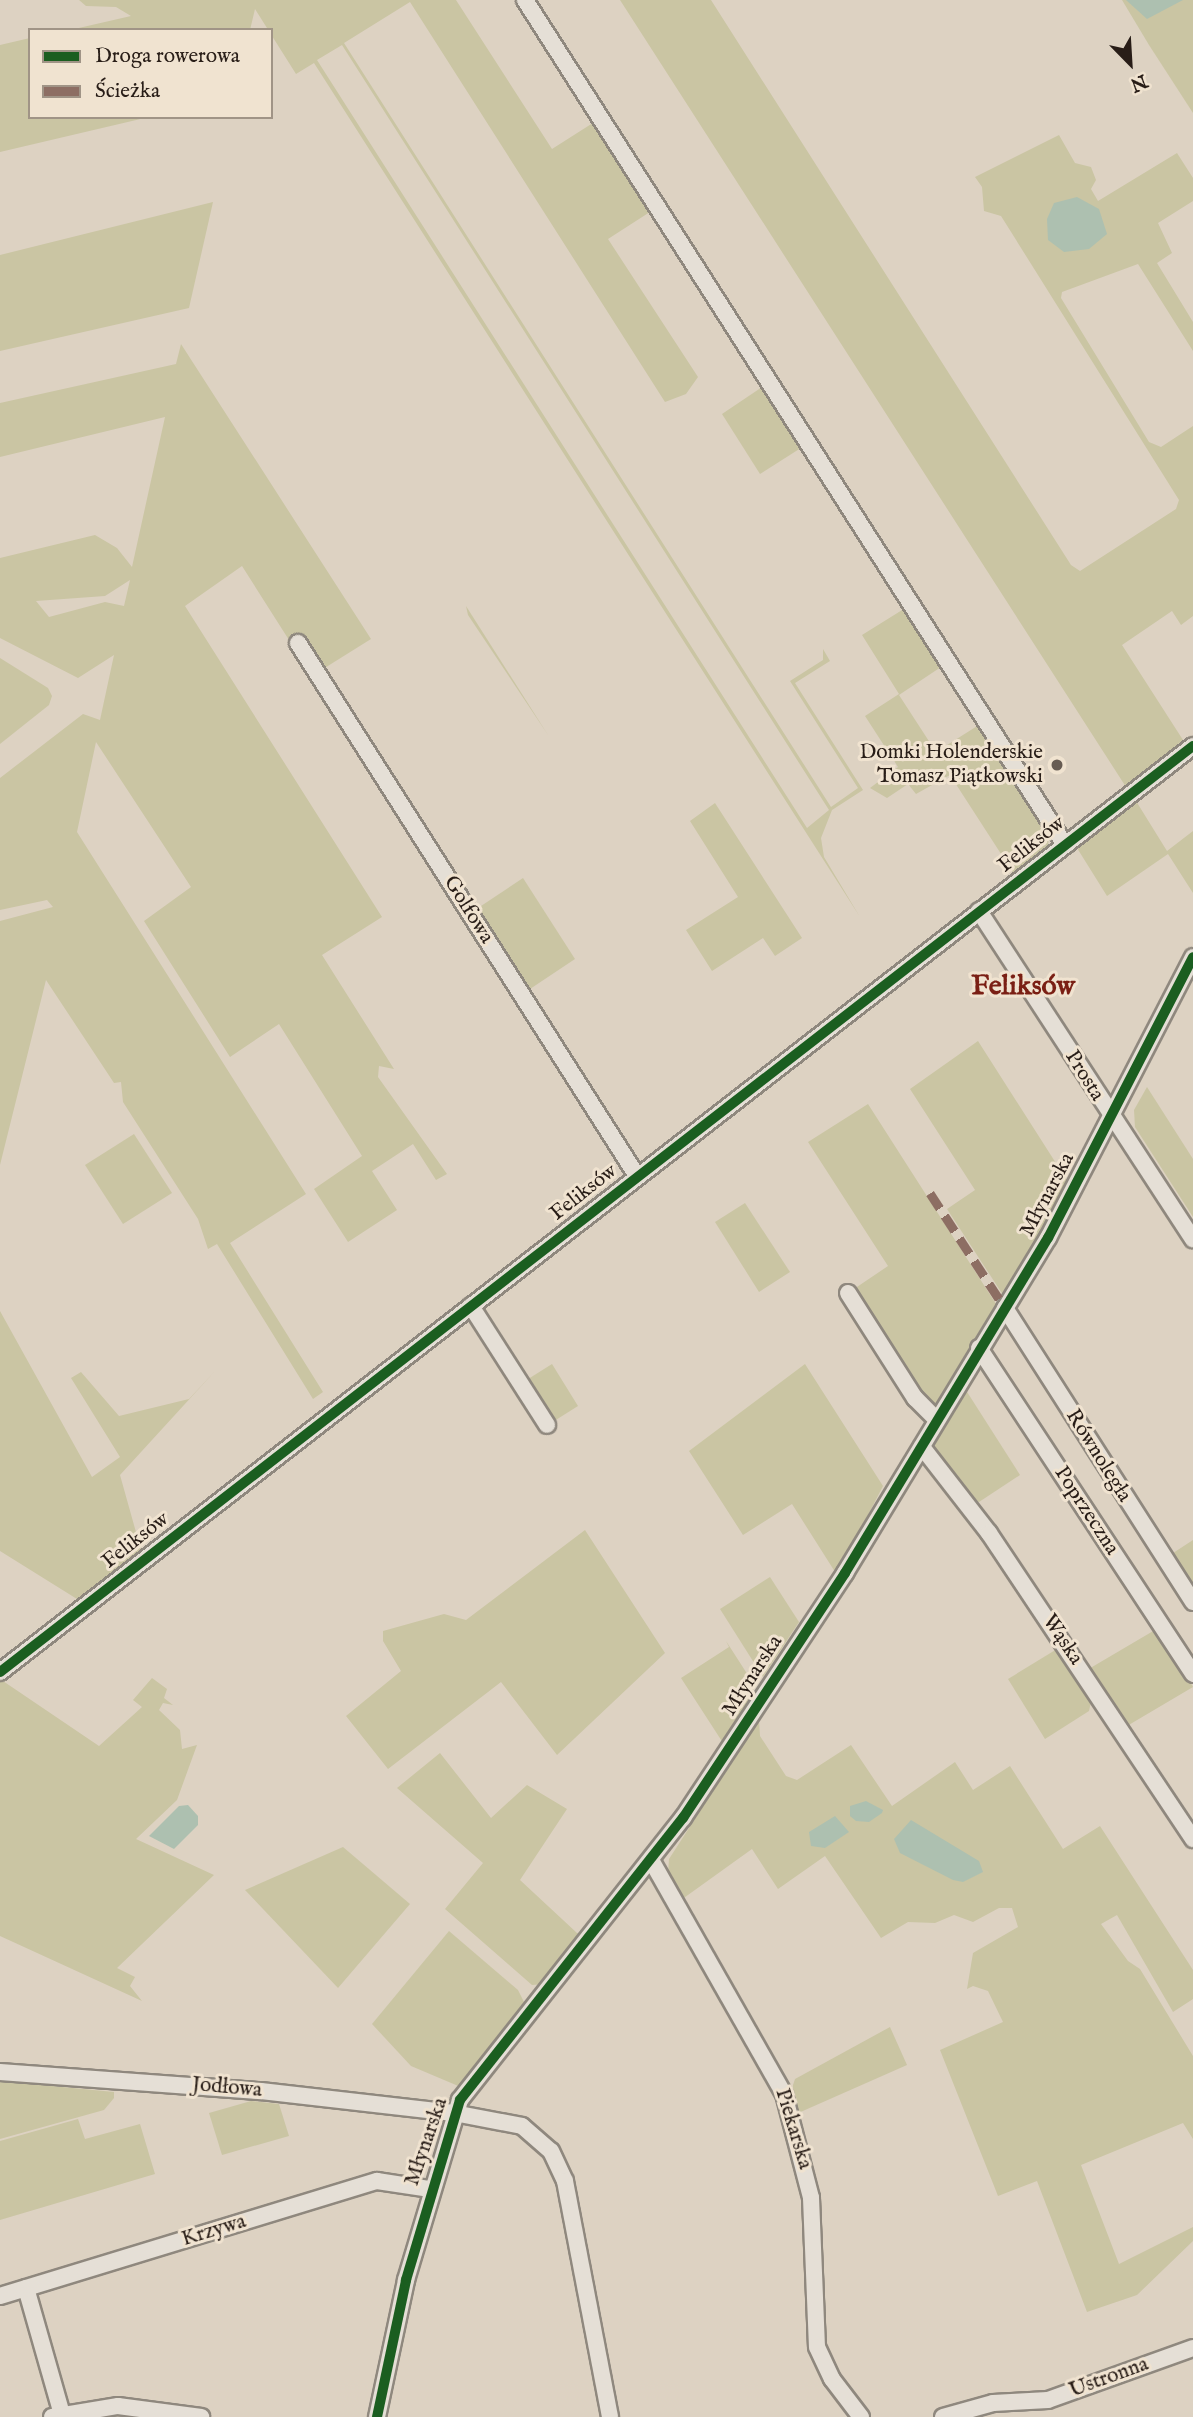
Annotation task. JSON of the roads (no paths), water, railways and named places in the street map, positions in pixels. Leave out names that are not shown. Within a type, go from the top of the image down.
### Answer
[{"type":"street","points":[[525,0],[1065,845]]},
{"type":"street","name":"Golfowa","points":[[298,643],[638,1176]]},
{"type":"street","name":"Feliksów","points":[[0,1672],[1193,746]]},
{"type":"street","name":"Prosta","points":[[979,911],[1110,1118],[1125,1132],[1193,1239]]},
{"type":"street","name":"Młynarska","points":[[377,2417],[430,2189],[454,2113],[472,2082],[651,1860],[729,1750],[922,1447],[935,1418],[1005,1308],[1110,1118],[1193,957]]},
{"type":"street","points":[[848,1293],[915,1398],[935,1418]]},
{"type":"street","points":[[471,1306],[547,1425]]},
{"type":"street","name":"Równoległa","points":[[1005,1308],[1193,1602]]},
{"type":"street","name":"Poprzeczna","points":[[979,1348],[1193,1674]]},
{"type":"street","name":"Wąska","points":[[922,1447],[989,1533],[1193,1839]]},
{"type":"street","name":"Piekarska","points":[[651,1860],[784,2094],[811,2198],[817,2347],[832,2379],[862,2417]]},
{"type":"street","name":"Jodłowa","points":[[0,2072],[231,2088],[454,2113],[522,2126],[536,2135],[560,2165],[610,2417]]},
{"type":"street","name":"Krzywa","points":[[0,2296],[377,2181],[430,2189]]},
{"type":"street","points":[[26,2288],[57,2416],[118,2406],[201,2417]]},
{"type":"street","name":"Ustronna","points":[[943,2417],[993,2403],[1048,2400],[1193,2348]]},
{"type":"place","name":"Domki Holenderskie Tomasz Piątkowski","points":[[1057,765]]},
{"type":"district","name":"Feliksów","points":[[1023,987]]}]
